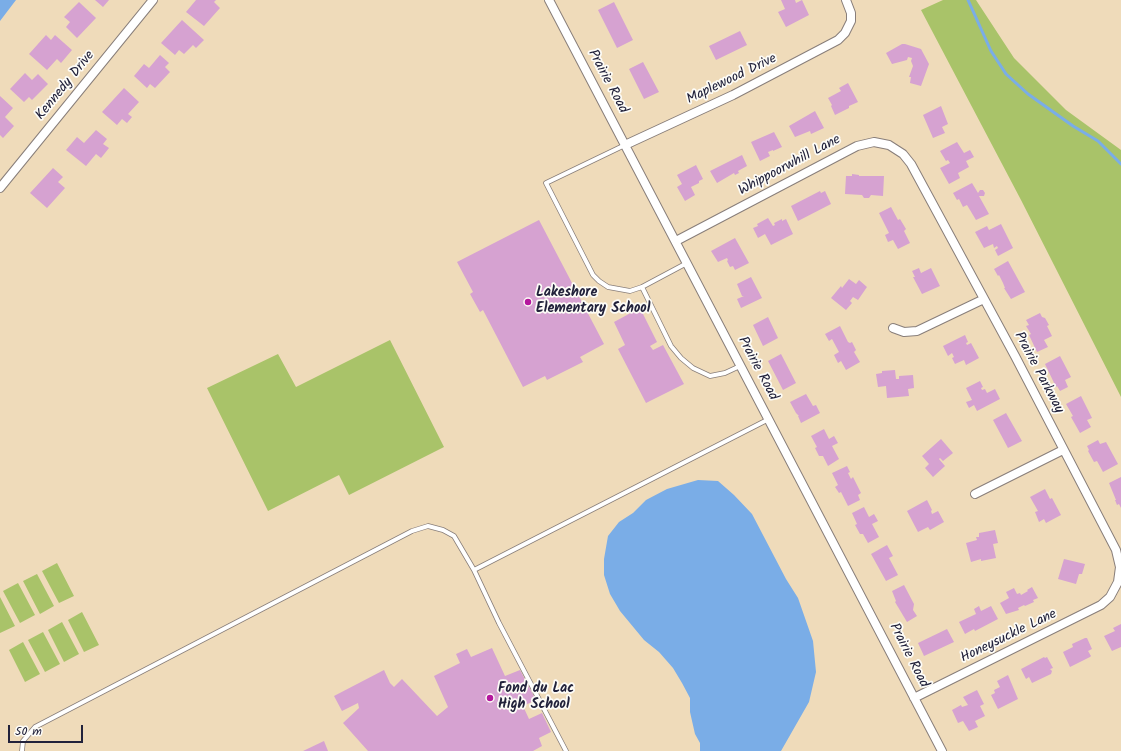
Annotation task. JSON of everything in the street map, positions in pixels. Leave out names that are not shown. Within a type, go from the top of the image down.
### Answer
[{"type":"street","name":"Kennedy Drive","points":[[0,188],[153,0]]},
{"type":"street","name":"Prairie Road","points":[[549,0],[942,751]]},
{"type":"street","name":"Maplewood Drive","points":[[625,145],[696,113],[838,40],[846,32],[850,25],[850,9],[846,0]]},
{"type":"street","name":"Whippoorwhill Lane","points":[[676,241],[863,144],[880,142],[891,146],[904,154],[913,168]]},
{"type":"street","name":"Prairie Parkway","points":[[913,168],[984,299],[1118,556],[1120,576],[1118,585],[1112,595]]},
{"type":"street","points":[[893,328],[904,332],[917,331],[984,299]]},
{"type":"street","points":[[975,494],[1063,450]]},
{"type":"street","name":"Honeysuckle Lane","points":[[914,698],[1097,607],[1104,603],[1112,595]]},
{"type":"lane","points":[[625,145],[546,182],[593,275],[608,288],[630,291],[642,287],[687,263]]},
{"type":"lane","points":[[642,287],[671,346],[681,358],[693,368],[710,376],[725,373],[740,365]]},
{"type":"lane","points":[[474,570],[769,419]]},
{"type":"lane","points":[[22,751],[23,741],[35,727],[412,531],[428,526],[443,530],[454,536],[474,570],[566,751]]},
{"type":"green space","points":[[943,0],[976,0],[1014,58],[1066,110],[1121,150],[1121,397],[1021,200],[921,10]]},
{"type":"green space","points":[[390,340],[444,447],[349,495],[339,475],[268,511],[207,388],[278,354],[296,387]]},
{"type":"green space","points":[[57,563],[74,596],[59,603],[42,571]]},
{"type":"green space","points":[[37,574],[54,606],[40,614],[23,581]]},
{"type":"green space","points":[[18,583],[35,615],[20,623],[3,591]]},
{"type":"green space","points":[[0,597],[15,626],[0,633]]},
{"type":"green space","points":[[82,612],[99,645],[84,652],[68,620]]},
{"type":"green space","points":[[62,622],[79,654],[64,662],[48,630]]},
{"type":"green space","points":[[43,632],[60,664],[45,672],[28,640]]},
{"type":"green space","points":[[23,642],[40,674],[25,682],[9,650]]},
{"type":"water","points":[[0,0],[16,0],[0,21]]},
{"type":"water","points":[[698,480],[718,481],[752,514],[786,579],[798,598],[813,641],[816,672],[809,702],[781,751],[700,751],[700,743],[695,734],[690,712],[690,698],[682,683],[673,668],[659,652],[644,640],[620,611],[610,594],[604,575],[604,559],[608,536],[619,522],[633,513],[646,500],[667,489]]},
{"type":"building","points":[[95,0],[109,0],[103,7]]},
{"type":"building","points":[[196,0],[216,0],[214,2],[220,8],[204,26],[186,12]]},
{"type":"building","points":[[781,0],[795,0],[796,3],[802,0],[809,15],[786,27],[778,12],[785,9]]},
{"type":"building","points":[[79,2],[96,18],[77,38],[66,27],[70,22],[64,17]]},
{"type":"building","points":[[614,2],[633,40],[617,48],[598,10]]},
{"type":"building","points":[[182,20],[204,40],[196,48],[193,45],[184,54],[179,50],[175,55],[161,43]]},
{"type":"building","points":[[740,31],[747,45],[716,60],[709,46]]},
{"type":"building","points":[[46,35],[51,40],[55,35],[72,50],[61,63],[57,59],[47,70],[29,54]]},
{"type":"building","points":[[902,44],[921,49],[929,64],[921,86],[910,83],[911,77],[909,77],[913,66],[911,61],[912,58],[908,57],[907,60],[892,64],[886,53]]},
{"type":"building","points":[[160,55],[169,63],[165,67],[170,72],[155,88],[150,84],[147,88],[134,76],[144,64],[149,68]]},
{"type":"building","points":[[643,62],[659,92],[644,99],[629,69]]},
{"type":"building","points":[[25,73],[32,80],[38,74],[48,84],[32,100],[29,97],[24,102],[10,89]]},
{"type":"building","points":[[848,83],[858,102],[835,115],[828,98],[841,91],[839,88]]},
{"type":"building","points":[[124,88],[139,102],[128,114],[132,117],[127,123],[122,119],[117,125],[102,112]]},
{"type":"building","points":[[0,96],[13,108],[5,117],[14,126],[3,138],[0,135]]},
{"type":"building","points":[[941,106],[948,124],[942,127],[945,133],[933,138],[923,115]]},
{"type":"building","points":[[815,111],[824,128],[811,134],[810,131],[795,137],[789,126]]},
{"type":"building","points":[[96,130],[107,139],[103,144],[109,148],[101,158],[96,154],[86,166],[66,150],[77,137],[84,143]]},
{"type":"building","points":[[774,132],[782,147],[768,152],[770,156],[760,161],[751,142]]},
{"type":"building","points":[[957,142],[964,153],[970,150],[974,157],[966,161],[969,167],[958,173],[960,178],[949,184],[940,168],[950,163],[948,160],[946,161],[940,151]]},
{"type":"building","points":[[742,155],[747,166],[738,171],[739,173],[735,175],[734,173],[717,183],[710,171]]},
{"type":"building","points":[[696,165],[703,179],[691,187],[695,195],[685,201],[677,187],[682,184],[677,175]]},
{"type":"building","points":[[53,168],[63,177],[58,182],[65,188],[47,208],[30,193]]},
{"type":"building","points":[[852,174],[859,176],[884,176],[883,196],[871,195],[869,198],[864,198],[862,195],[845,194],[846,176],[852,176]]},
{"type":"building","points":[[972,183],[978,193],[980,190],[983,190],[985,193],[984,196],[979,196],[989,214],[976,220],[967,205],[963,207],[959,199],[957,200],[953,193]]},
{"type":"building","points":[[820,191],[821,193],[825,191],[831,204],[798,221],[791,206]]},
{"type":"building","points":[[891,207],[898,220],[900,219],[906,229],[904,231],[910,243],[898,249],[893,240],[888,242],[885,235],[889,233],[879,213]]},
{"type":"building","points":[[768,218],[773,226],[775,225],[774,223],[782,219],[782,221],[786,219],[793,234],[771,245],[765,234],[758,238],[753,228]]},
{"type":"building","name":"Lakeshore Elementary School","points":[[539,220],[604,344],[580,357],[583,362],[547,380],[545,376],[523,387],[483,310],[480,312],[470,294],[473,292],[457,262]]},
{"type":"building","points":[[1001,224],[1013,248],[998,256],[995,250],[998,248],[997,246],[994,248],[993,244],[984,248],[975,232],[987,226],[989,230]]},
{"type":"building","points":[[735,238],[749,263],[735,270],[733,266],[730,267],[727,258],[718,262],[711,251]]},
{"type":"building","points":[[1008,261],[1025,292],[1011,299],[1004,288],[999,275],[998,276],[994,269]]},
{"type":"building","points":[[919,268],[921,273],[931,268],[940,286],[922,294],[913,277],[915,277],[912,271]]},
{"type":"building","points":[[751,277],[762,298],[741,308],[737,299],[744,296],[742,296],[737,284]]},
{"type":"building","points":[[849,279],[856,284],[859,280],[867,287],[858,300],[853,297],[850,301],[852,303],[846,310],[831,298]]},
{"type":"building","points":[[640,308],[657,342],[650,346],[653,350],[663,345],[684,384],[646,403],[618,349],[625,345],[614,322]]},
{"type":"building","points":[[1040,313],[1049,325],[1047,326],[1052,336],[1044,340],[1048,347],[1037,352],[1029,335],[1031,334],[1026,326],[1029,325],[1026,320]]},
{"type":"building","points":[[768,317],[778,338],[763,346],[753,325]]},
{"type":"building","points":[[840,326],[848,342],[852,342],[856,350],[854,352],[860,362],[846,370],[841,361],[838,363],[834,355],[839,352],[832,339],[829,341],[825,334]]},
{"type":"building","points":[[965,335],[968,342],[966,343],[967,345],[971,343],[979,358],[966,365],[964,360],[955,364],[952,358],[954,357],[952,353],[948,356],[943,346]]},
{"type":"building","points":[[781,354],[796,383],[783,390],[768,361]]},
{"type":"building","points":[[1060,356],[1071,377],[1065,380],[1068,387],[1060,391],[1057,386],[1056,387],[1045,364]]},
{"type":"building","points":[[895,370],[896,379],[899,379],[899,376],[913,375],[914,388],[908,389],[909,396],[887,398],[886,386],[878,387],[876,374],[882,373],[882,371]]},
{"type":"building","points":[[980,381],[983,387],[981,388],[982,390],[985,389],[987,393],[995,389],[1000,399],[977,411],[974,405],[969,408],[966,402],[972,400],[966,388]]},
{"type":"building","points":[[806,394],[813,406],[816,405],[820,413],[801,423],[799,416],[790,402]]},
{"type":"building","points":[[1081,396],[1092,418],[1087,420],[1091,427],[1080,433],[1066,404]]},
{"type":"building","points":[[1006,413],[1022,441],[1008,448],[993,420]]},
{"type":"building","points":[[824,429],[829,439],[834,436],[838,443],[832,446],[839,459],[828,466],[823,456],[819,456],[815,448],[817,447],[811,436]]},
{"type":"building","points":[[941,439],[953,453],[943,461],[940,458],[939,459],[945,466],[933,477],[925,468],[929,464],[922,456]]},
{"type":"building","points":[[1098,440],[1100,444],[1106,442],[1118,464],[1103,472],[1097,461],[1094,462],[1087,446]]},
{"type":"building","points":[[847,466],[851,479],[853,477],[861,493],[858,495],[860,500],[848,506],[841,492],[839,493],[835,487],[838,485],[832,473]]},
{"type":"building","points":[[1121,477],[1121,508],[1119,504],[1117,505],[1109,483]]},
{"type":"building","points":[[1045,489],[1050,499],[1052,498],[1061,515],[1046,523],[1044,519],[1039,522],[1035,512],[1038,511],[1030,497]]},
{"type":"building","points":[[927,500],[932,510],[932,514],[938,511],[944,522],[930,530],[928,527],[918,532],[907,511]]},
{"type":"building","points":[[864,507],[869,517],[874,514],[878,521],[872,524],[879,537],[868,543],[863,534],[860,534],[855,525],[857,524],[852,513]]},
{"type":"building","points":[[995,530],[998,543],[993,544],[996,558],[981,561],[981,559],[971,562],[966,543],[977,540],[976,537],[979,537],[979,533]]},
{"type":"building","points":[[887,545],[893,556],[889,558],[898,575],[886,581],[871,554]]},
{"type":"building","points":[[1064,559],[1085,564],[1082,574],[1079,574],[1076,584],[1058,579]]},
{"type":"building","points":[[904,585],[914,604],[913,610],[917,616],[907,622],[895,602],[896,601],[892,591]]},
{"type":"building","points":[[1032,587],[1038,598],[1033,600],[1034,602],[1018,608],[1019,610],[1006,614],[1000,603],[1009,598],[1006,592],[1014,588],[1017,594],[1020,593],[1021,595]]},
{"type":"building","points":[[979,606],[981,611],[991,606],[998,619],[975,631],[974,629],[965,634],[959,622],[976,614],[974,609]]},
{"type":"building","points":[[1121,624],[1121,647],[1112,651],[1104,636],[1115,631],[1113,628]]},
{"type":"building","points":[[947,629],[954,642],[924,656],[918,643]]},
{"type":"building","points":[[1087,638],[1092,649],[1088,651],[1091,656],[1070,667],[1063,652],[1073,647],[1072,644]]},
{"type":"building","name":"Fond du Lac High School","points":[[492,648],[505,676],[520,670],[536,700],[523,706],[529,719],[542,713],[551,732],[539,738],[542,746],[533,751],[368,751],[343,723],[359,708],[358,703],[342,711],[334,696],[384,670],[390,683],[394,687],[402,679],[437,716],[448,707],[434,676],[460,663],[456,654],[467,649],[471,657]]},
{"type":"building","points":[[1044,657],[1047,657],[1053,668],[1050,669],[1052,671],[1051,674],[1032,683],[1029,677],[1026,679],[1021,669]]},
{"type":"building","points":[[1008,675],[1018,699],[998,709],[991,695],[995,693],[994,690],[1000,687],[997,681]]},
{"type":"building","points":[[977,690],[984,704],[980,706],[985,716],[975,721],[978,727],[969,731],[963,721],[958,723],[952,710],[961,705],[962,707],[968,705],[963,697]]},
{"type":"building","points":[[324,741],[328,751],[303,751]]},
{"type":"waterway","points":[[968,0],[991,51],[1006,74],[1028,94],[1073,126],[1098,141],[1121,164]]},
{"type":"place","name":"Lakeshore Elementary School","points":[[528,302]]},
{"type":"place","name":"Fond du Lac High School","points":[[490,698]]}]
